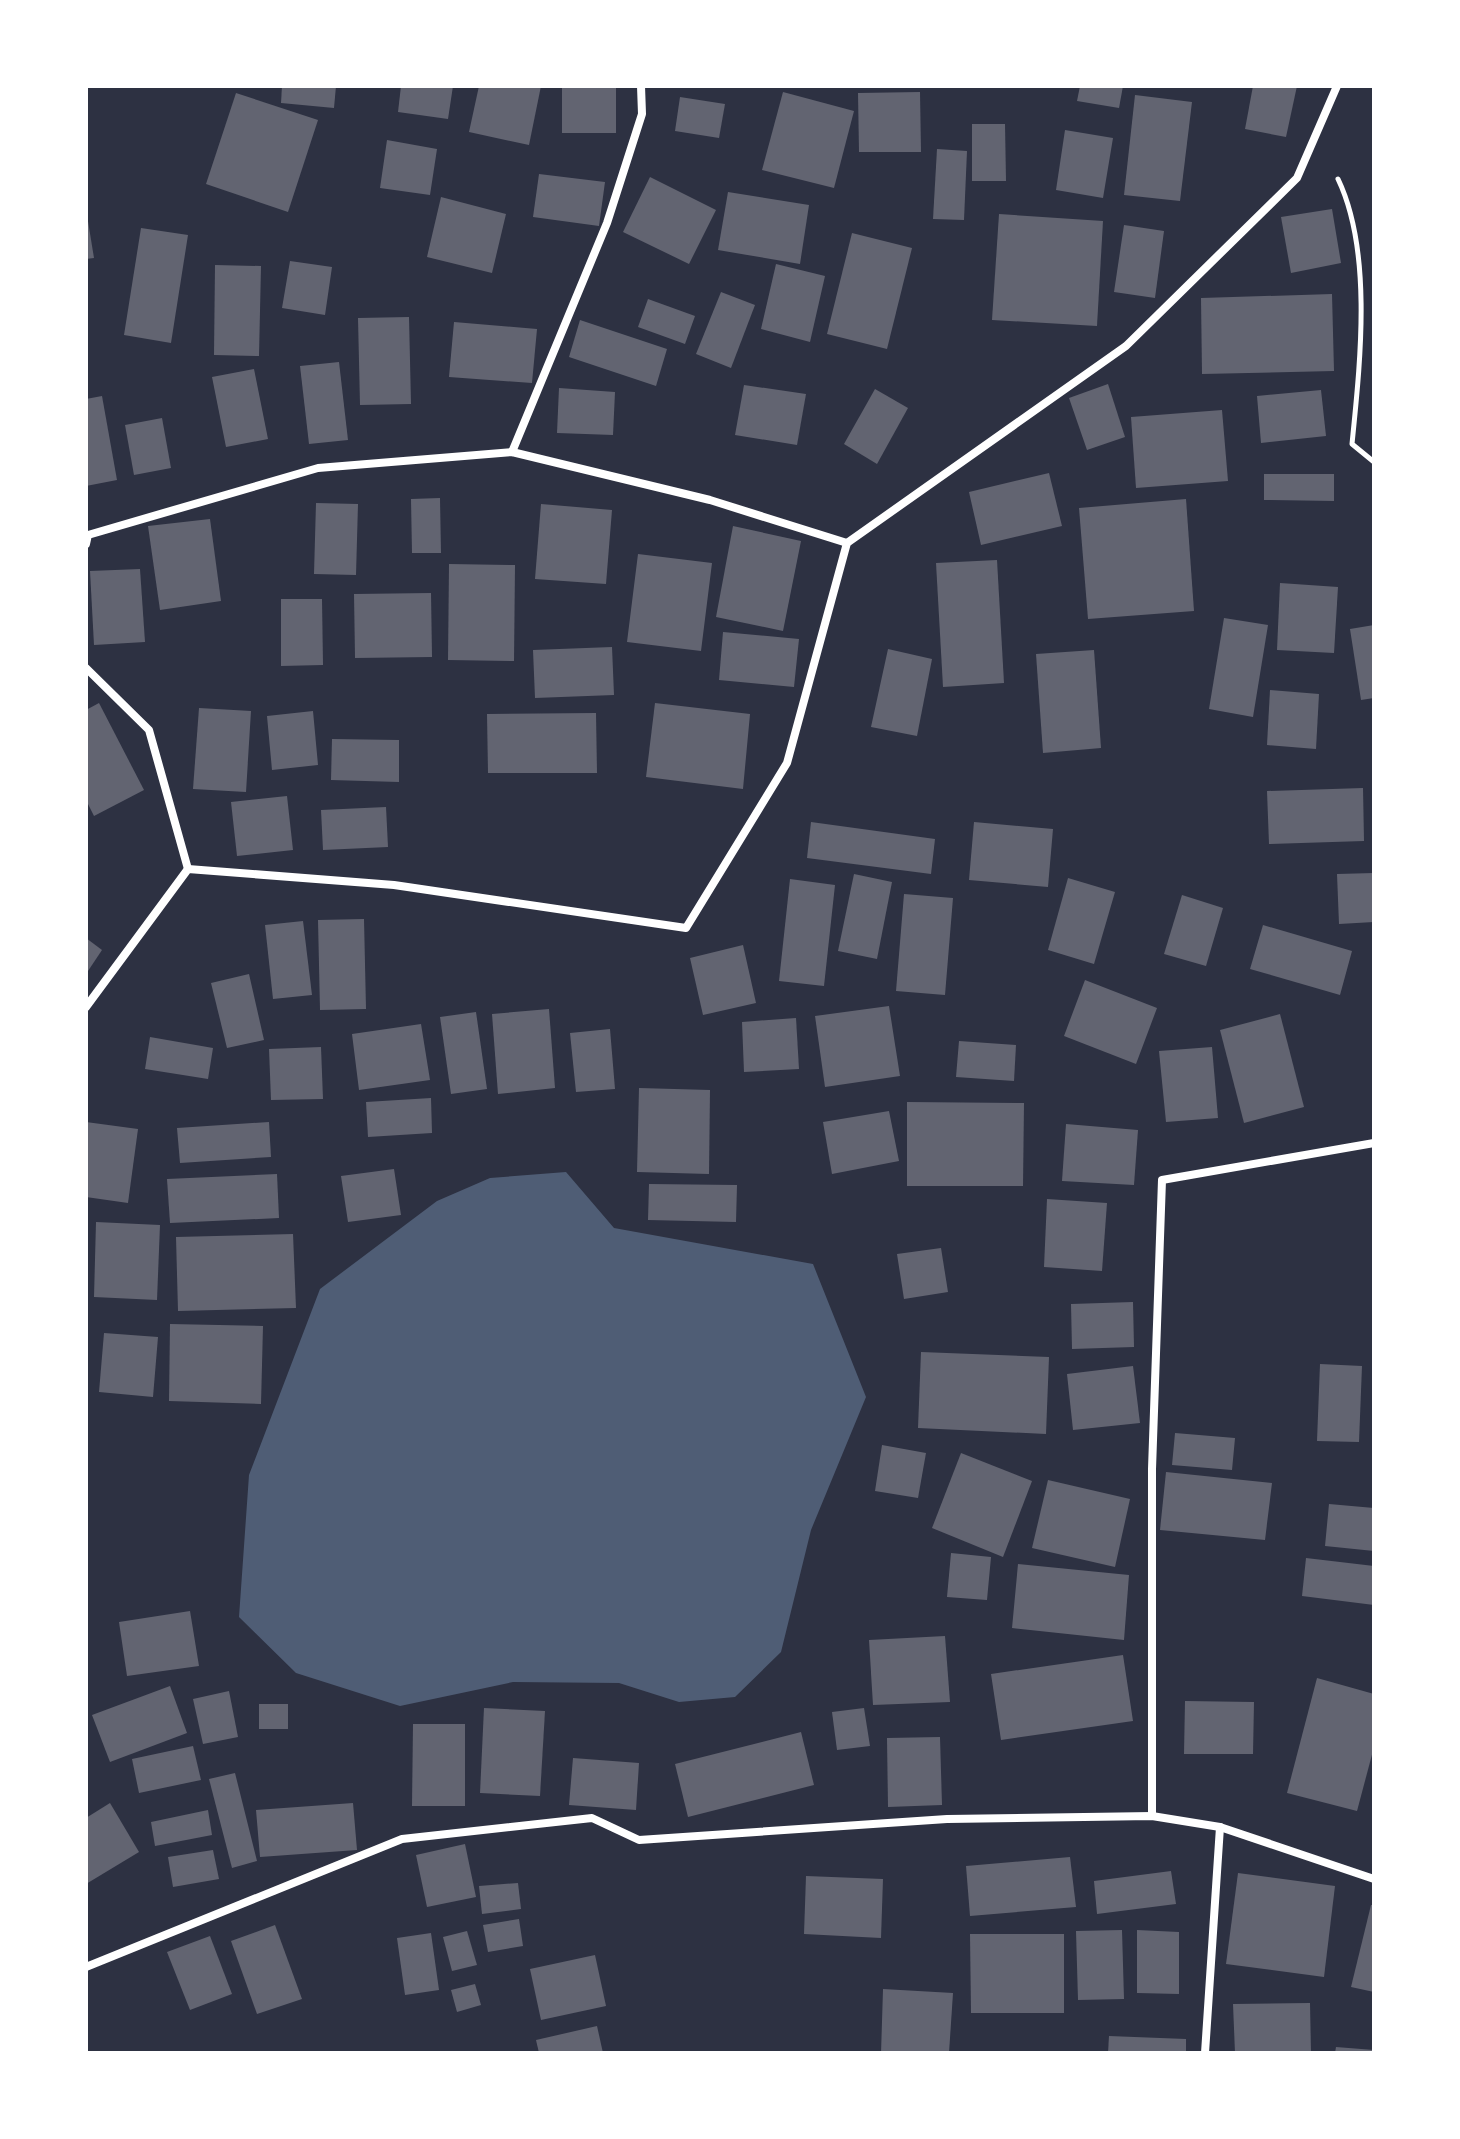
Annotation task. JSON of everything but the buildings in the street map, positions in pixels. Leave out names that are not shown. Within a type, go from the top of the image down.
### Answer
[{"type":"street","points":[[512,452],[607,223],[642,114],[641,86]]},
{"type":"street","points":[[188,869],[394,885],[686,928],[787,763],[847,543],[1126,346],[1297,178],[1337,86]]},
{"type":"street","points":[[86,544],[88,535],[318,468],[512,452],[710,500],[847,543]]},
{"type":"street","points":[[86,668],[149,730],[188,869]]},
{"type":"street","points":[[86,1007],[188,869]]},
{"type":"street","points":[[1152,1816],[1152,1469],[1162,1180],[1374,1143]]},
{"type":"street","points":[[86,1967],[402,1839],[592,1818],[639,1840],[947,1819],[1152,1816],[1220,1827],[1374,1879]]},
{"type":"street","points":[[1205,2053],[1220,1827]]},
{"type":"path","points":[[1297,178],[1339,179],[1358,244],[1360,367],[1352,444],[1374,462]]},
{"type":"water","points":[[566,1172],[614,1228],[813,1264],[866,1397],[811,1530],[781,1652],[735,1697],[679,1702],[619,1683],[513,1682],[400,1706],[296,1673],[239,1617],[249,1475],[320,1289],[437,1201],[490,1178]]}]
